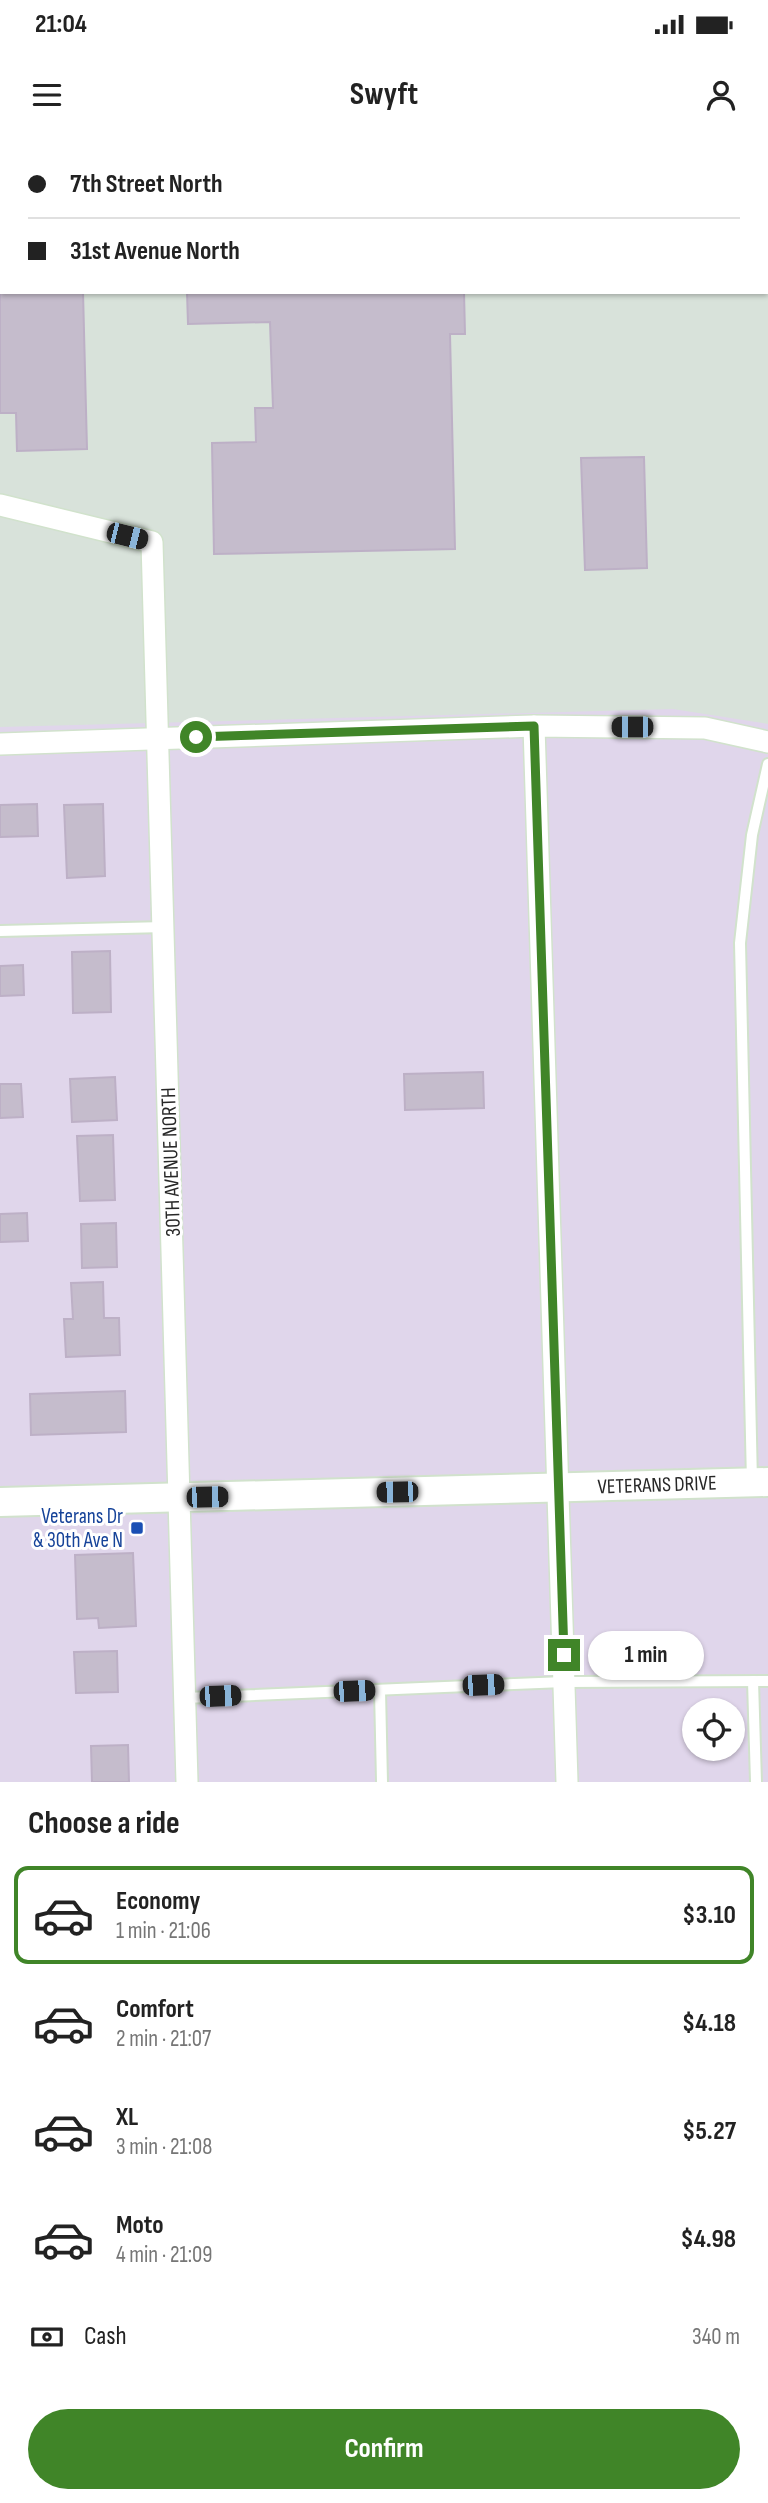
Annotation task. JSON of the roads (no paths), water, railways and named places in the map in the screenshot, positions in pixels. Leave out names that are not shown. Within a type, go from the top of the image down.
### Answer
[{"type":"main road","name":"VETERANS DRIVE","points":[[0,1502],[760,1482]]},
{"type":"street","name":"30TH AVENUE NORTH","points":[[0,505],[152,542],[160,739],[187,1782]]},
{"type":"street","points":[[534,726],[567,1782]]},
{"type":"street","points":[[0,744],[534,726],[705,728],[768,742]]},
{"type":"lane","points":[[760,1482],[740,943],[752,835],[768,764]]},
{"type":"lane","points":[[0,931],[165,927]]},
{"type":"lane","points":[[753,1681],[756,1782]]},
{"type":"lane","points":[[185,1698],[565,1682],[768,1681]]},
{"type":"lane","points":[[380,1690],[382,1782]]},
{"type":"place","name":"Veterans Dr & 30th Ave N","points":[[137,1528]]}]
